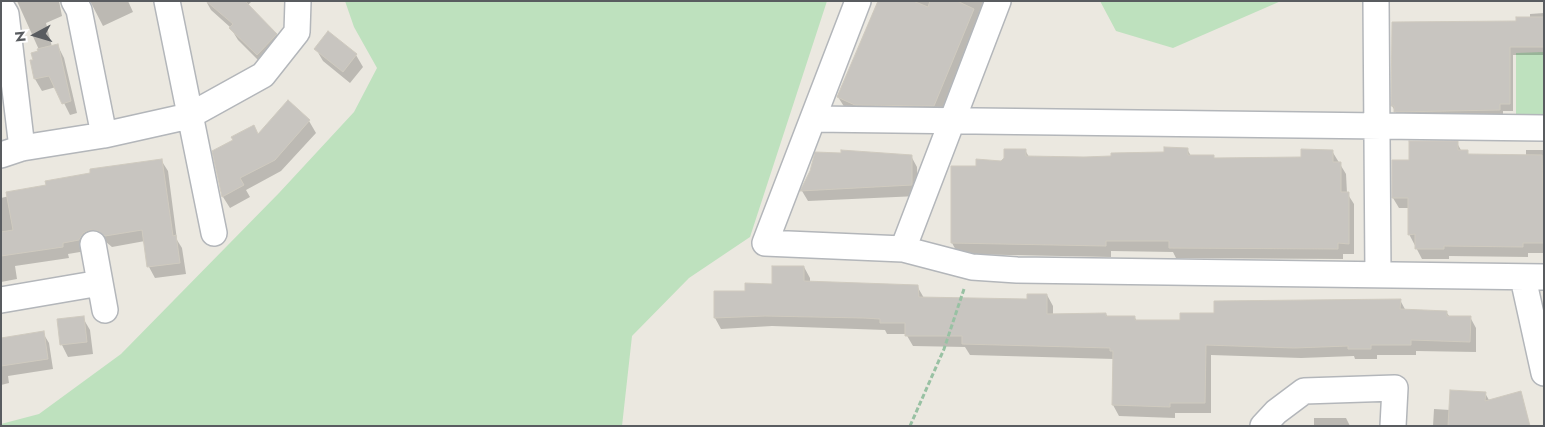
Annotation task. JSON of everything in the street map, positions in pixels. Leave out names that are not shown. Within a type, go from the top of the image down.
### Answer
[{"type":"street","points":[[74,1],[79,10],[104,135]]},
{"type":"street","points":[[167,1],[214,233]]},
{"type":"street","points":[[1,6],[6,14],[12,152],[104,135],[189,116],[263,75],[297,32],[298,1]]},
{"type":"street","points":[[858,1],[765,243],[903,249],[972,267],[1017,270],[1533,277],[1544,373]]},
{"type":"street","points":[[903,249],[954,121],[998,1]]},
{"type":"street","points":[[1376,1],[1378,275]]},
{"type":"street","points":[[813,119],[1544,128]]},
{"type":"street","points":[[93,244],[105,310]]},
{"type":"street","points":[[1,300],[100,283]]},
{"type":"street","points":[[1263,426],[1276,412],[1304,391],[1395,388],[1393,426]]},
{"type":"path","points":[[910,426],[944,349],[972,267]]},
{"type":"green space","points":[[345,1],[827,1],[750,237],[689,278],[632,336],[622,426],[1,426],[1,424],[39,414],[121,354],[279,193],[354,112],[377,68],[354,27]]},
{"type":"green space","points":[[1100,1],[1281,1],[1173,48],[1116,31]]},
{"type":"green space","points":[[1544,52],[1544,118],[1516,118],[1516,53]]},
{"type":"building","points":[[206,1],[245,1],[277,34],[257,55],[229,28],[233,24]]},
{"type":"building","points":[[878,1],[913,1],[928,7],[930,1],[957,1],[974,9],[934,106],[855,105],[837,97]]},
{"type":"building","points":[[1516,17],[1544,17],[1544,47],[1510,47],[1510,104],[1500,104],[1500,110],[1394,112],[1394,106],[1391,106],[1392,22],[1516,21]]},
{"type":"building","points":[[328,31],[357,54],[343,72],[314,49]]},
{"type":"building","points":[[58,44],[71,101],[62,104],[49,76],[34,79],[30,60],[33,60],[31,53],[38,51],[37,49]]},
{"type":"building","points":[[288,100],[310,120],[275,160],[240,178],[244,185],[222,197],[212,151],[233,140],[231,137],[254,125],[258,134]]},
{"type":"building","points":[[1409,141],[1458,141],[1458,150],[1468,150],[1468,154],[1542,155],[1544,243],[1523,243],[1523,247],[1444,246],[1444,249],[1415,249],[1415,234],[1408,235],[1408,198],[1392,198],[1392,160],[1409,160]]},
{"type":"building","points":[[1164,147],[1188,148],[1188,155],[1214,155],[1214,158],[1301,157],[1301,149],[1333,150],[1333,162],[1341,162],[1341,192],[1349,192],[1349,244],[1338,243],[1338,249],[1169,248],[1169,241],[1106,241],[1106,246],[951,243],[951,166],[976,166],[976,159],[1001,161],[1004,158],[1004,149],[1026,149],[1026,156],[1084,157],[1111,156],[1111,153],[1164,152]]},
{"type":"building","points":[[841,150],[912,155],[912,185],[800,191],[810,171],[815,152],[841,153]]},
{"type":"building","points":[[162,159],[173,236],[176,235],[180,263],[147,267],[142,230],[105,236],[98,231],[90,230],[83,233],[79,240],[63,243],[63,247],[1,256],[1,232],[13,230],[6,192],[46,185],[45,181],[90,173],[90,169]]},
{"type":"building","points":[[772,266],[804,266],[804,281],[918,285],[919,297],[1027,299],[1027,294],[1047,294],[1047,314],[1106,313],[1106,316],[1135,316],[1135,320],[1180,320],[1180,313],[1214,313],[1214,301],[1401,299],[1400,309],[1447,311],[1447,316],[1471,316],[1470,342],[1411,340],[1411,345],[1371,345],[1371,349],[1348,349],[1348,346],[1294,348],[1206,345],[1205,403],[1170,403],[1170,407],[1112,405],[1113,351],[1110,351],[1110,348],[962,344],[962,336],[905,336],[905,323],[880,323],[880,319],[765,316],[714,318],[714,291],[745,291],[745,283],[772,284]]},
{"type":"building","points":[[84,316],[87,342],[60,345],[57,319]]},
{"type":"building","points":[[44,331],[48,359],[1,366],[1,338]]},
{"type":"building","points":[[1450,390],[1486,392],[1485,401],[1521,391],[1530,426],[1448,426]]}]
